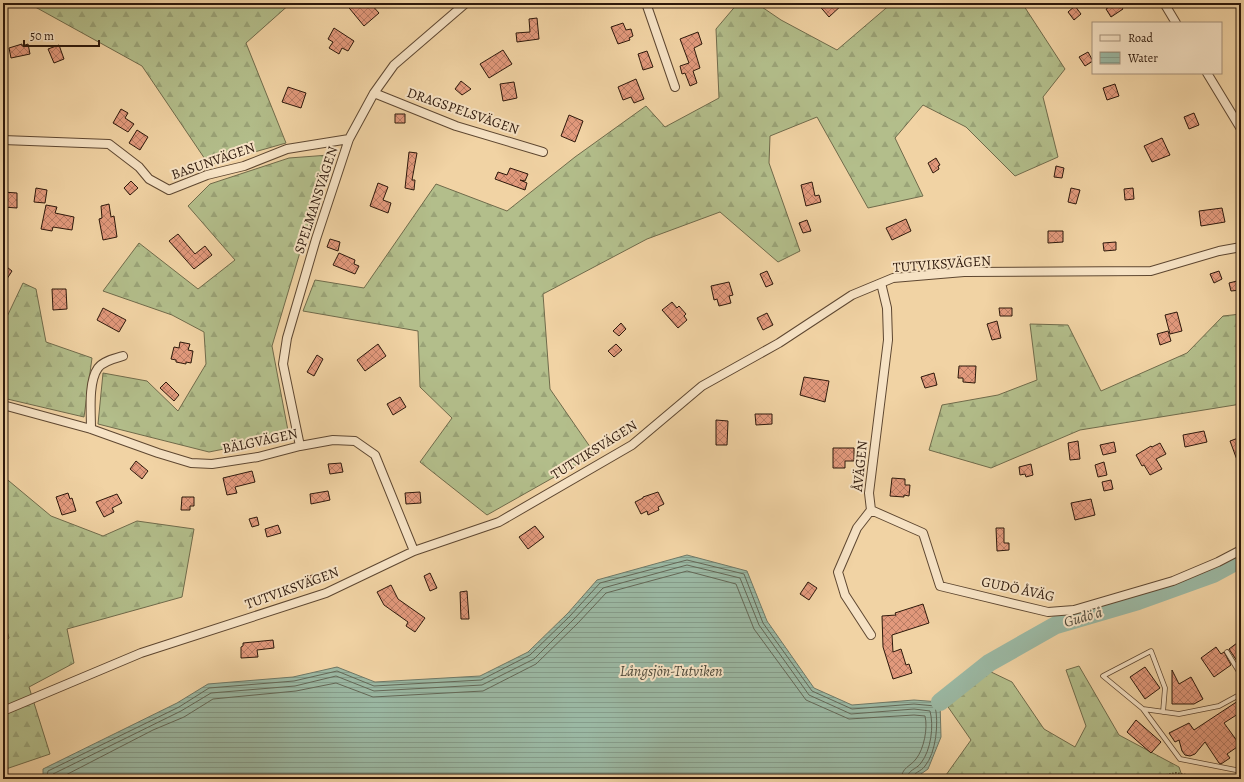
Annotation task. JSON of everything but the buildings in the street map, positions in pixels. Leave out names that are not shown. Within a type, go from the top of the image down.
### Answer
[{"type":"street","name":"SPELMANSVÄGEN","points":[[300,446],[283,364],[287,338],[314,247],[349,139],[374,93],[394,65],[466,3]]},
{"type":"street","points":[[646,3],[675,87]]},
{"type":"street","points":[[1164,3],[1175,22]]},
{"type":"street","points":[[1208,74],[1238,117],[1241,128]]},
{"type":"street","name":"DRAGSPELSVÄGEN","points":[[374,93],[456,126],[543,152]]},
{"type":"street","name":"BASUNVÄGEN","points":[[3,140],[109,144],[139,167],[149,179],[169,190],[208,175],[244,166],[288,149],[349,139]]},
{"type":"street","name":"TUTVIKSVÄGEN","points":[[3,711],[140,653],[326,593],[414,551],[499,522],[632,445],[702,386],[779,343],[852,295],[893,278],[964,272],[1151,271],[1219,251],[1241,247]]},
{"type":"street","name":"ÅVÄGEN","points":[[871,635],[845,595],[838,572],[857,528],[871,510],[869,493],[888,340],[887,308],[881,283]]},
{"type":"street","points":[[91,429],[92,388],[98,367],[108,360],[123,356]]},
{"type":"street","name":"BÄLGVÄGEN","points":[[3,405],[91,429],[191,463],[212,464],[258,457],[300,446],[333,440],[355,441],[375,455],[414,551]]},
{"type":"street","name":"GUDÖ ÅVÄG","points":[[871,510],[923,533],[940,586],[1048,612],[1074,610],[1173,581],[1218,562],[1241,550]]},
{"type":"lane","points":[[1163,712],[1165,688],[1151,651],[1103,676],[1143,709],[1180,759],[1223,769],[1241,771]]},
{"type":"lane","points":[[1227,652],[1241,675]]},
{"type":"lane","points":[[1143,709],[1179,714],[1219,706],[1241,694]]},
{"type":"path","points":[[1146,779],[1176,772],[1210,779]]},
{"type":"green space","points":[[28,3],[291,3],[246,43],[286,143],[209,165],[142,66]]},
{"type":"green space","points":[[738,3],[756,3],[781,20],[837,50],[892,3],[1022,3],[1065,69],[1043,97],[1058,157],[1015,176],[966,127],[923,105],[895,138],[923,196],[868,208],[817,117],[770,136],[769,163],[800,251],[778,262],[720,212],[647,239],[543,294],[550,389],[595,454],[487,515],[420,462],[452,418],[420,387],[418,331],[303,311],[315,280],[364,288],[436,184],[507,211],[575,157],[646,106],[665,127],[719,98],[716,29]]},
{"type":"green space","points":[[329,155],[272,346],[289,436],[209,452],[98,424],[103,373],[147,381],[178,411],[206,364],[204,332],[172,315],[103,291],[139,243],[198,289],[235,260],[188,206],[210,184],[289,158]]},
{"type":"green space","points":[[23,283],[36,289],[46,342],[92,358],[84,417],[3,398],[3,325]]},
{"type":"green space","points":[[1241,314],[1241,404],[1080,430],[991,468],[929,450],[942,405],[998,395],[1037,380],[1030,324],[1068,325],[1101,391],[1187,353],[1223,316]]},
{"type":"green space","points":[[3,476],[51,516],[103,536],[137,521],[194,529],[182,597],[67,629],[74,663],[29,687],[50,754],[3,770],[3,642],[9,638],[3,616]]},
{"type":"green space","points":[[1079,666],[1119,735],[1179,767],[1183,779],[938,779],[946,775],[971,740],[946,704],[989,671],[1012,682],[1044,729],[1075,747],[1086,726],[1066,670]]},
{"type":"water","name":"Långsjön-Tutviken","points":[[687,555],[747,571],[767,621],[814,688],[852,705],[914,700],[940,702],[941,737],[928,769],[914,779],[43,779],[43,769],[177,703],[208,684],[293,677],[337,667],[375,682],[480,676],[528,652],[568,613],[597,580]]},
{"type":"waterway","name":"Gudö å","points":[[940,702],[989,663],[1056,625],[1138,601],[1213,574],[1241,559]]}]
